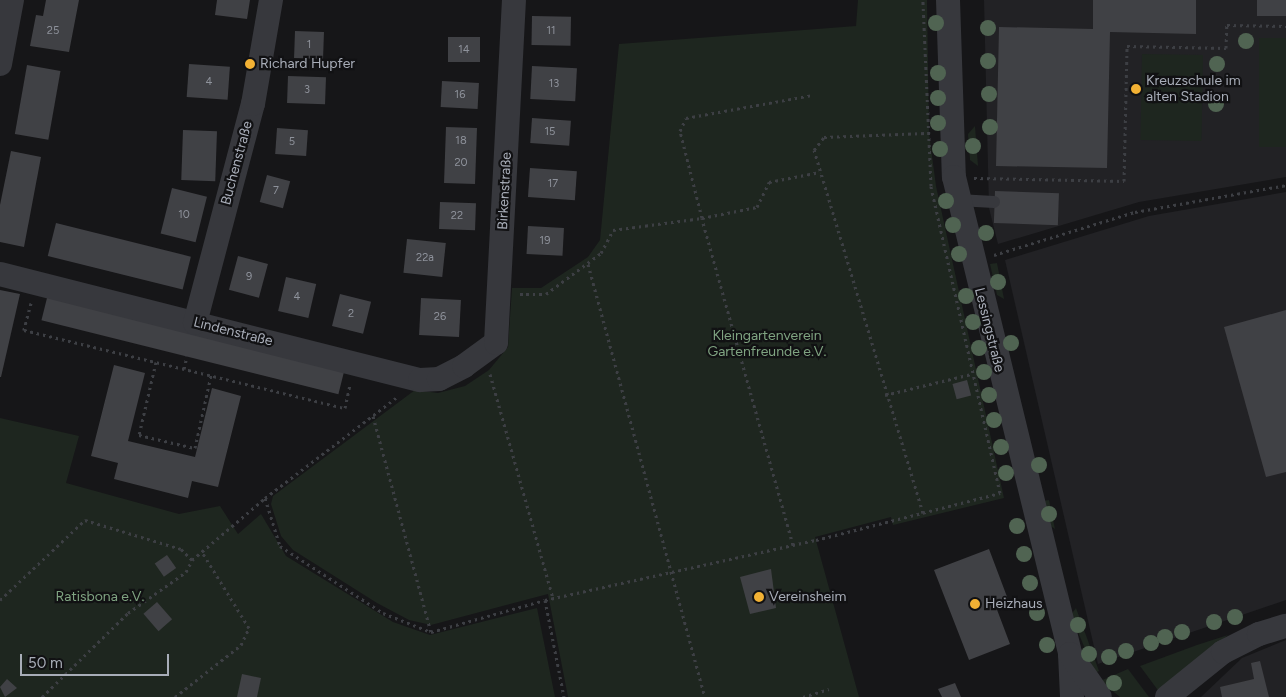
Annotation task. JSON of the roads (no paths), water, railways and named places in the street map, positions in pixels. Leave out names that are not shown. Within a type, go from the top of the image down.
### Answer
[{"type":"street","points":[[0,64],[12,0]]},
{"type":"street","name":"Buchenstraße","points":[[196,323],[253,104],[271,0]]},
{"type":"street","name":"Birkenstraße","points":[[464,366],[496,343],[514,0]]},
{"type":"street","name":"Lessingstraße","points":[[948,0],[954,177],[958,200],[1070,654],[1072,697]]},
{"type":"street","name":"Lindenstraße","points":[[0,274],[356,362],[420,380],[439,379],[464,366]]},
{"type":"street","points":[[1167,697],[1202,673],[1223,652],[1258,634],[1286,626]]},
{"type":"street","name":"Lessingstraße","points":[[1070,654],[1100,697]]},
{"type":"street","points":[[1186,697],[1202,673]]},
{"type":"lane","points":[[958,200],[994,202]]},
{"type":"place","name":"Richard Hupfer","points":[[250,64]]},
{"type":"place","name":"Kreuzschule im alten Stadion","points":[[1136,89]]},
{"type":"place","name":"Vereinsheim","points":[[759,597]]},
{"type":"place","name":"Heizhaus","points":[[975,604]]},
{"type":"park label","name":"Kleingartenverein Gartenfreunde e.V.","points":[[767,344]]},
{"type":"park label","name":"Ratisbona e.V.","points":[[100,597]]}]
